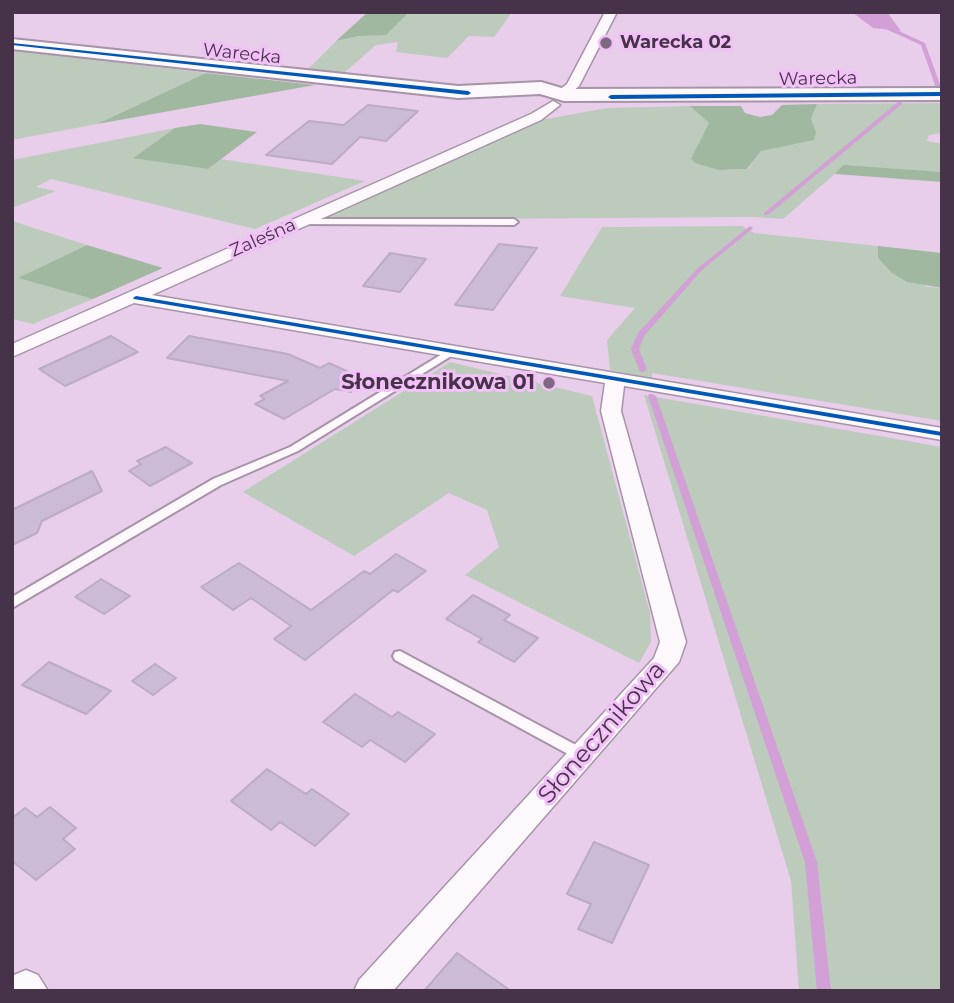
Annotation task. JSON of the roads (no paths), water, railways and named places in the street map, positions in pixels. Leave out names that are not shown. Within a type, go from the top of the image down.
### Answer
[{"type":"street","points":[[561,94],[611,12]]},
{"type":"street","name":"Warecka","points":[[12,44],[521,99],[561,94],[611,97],[942,94]]},
{"type":"street","name":"Zaleśna","points":[[12,351],[136,298],[514,126],[561,94]]},
{"type":"street","points":[[514,126],[521,99]]},
{"type":"street","points":[[136,298],[942,434]]},
{"type":"street","name":"Słonecznikowa","points":[[370,991],[666,662],[673,642],[611,411],[615,379]]},
{"type":"lane","points":[[300,222],[514,222]]},
{"type":"lane","points":[[12,603],[216,482],[295,449],[452,351]]},
{"type":"lane","points":[[400,656],[584,756]]},
{"type":"waterway","points":[[888,28],[923,44],[939,88],[942,88]]},
{"type":"waterway","points":[[766,214],[900,103]]},
{"type":"waterway","points":[[643,370],[635,349],[641,335],[700,269],[750,228]]},
{"type":"waterway","points":[[652,396],[811,862],[824,991]]},
{"type":"place","name":"Warecka 02","points":[[606,43]]},
{"type":"place","name":"Słonecznikowa 01","points":[[549,383]]}]
